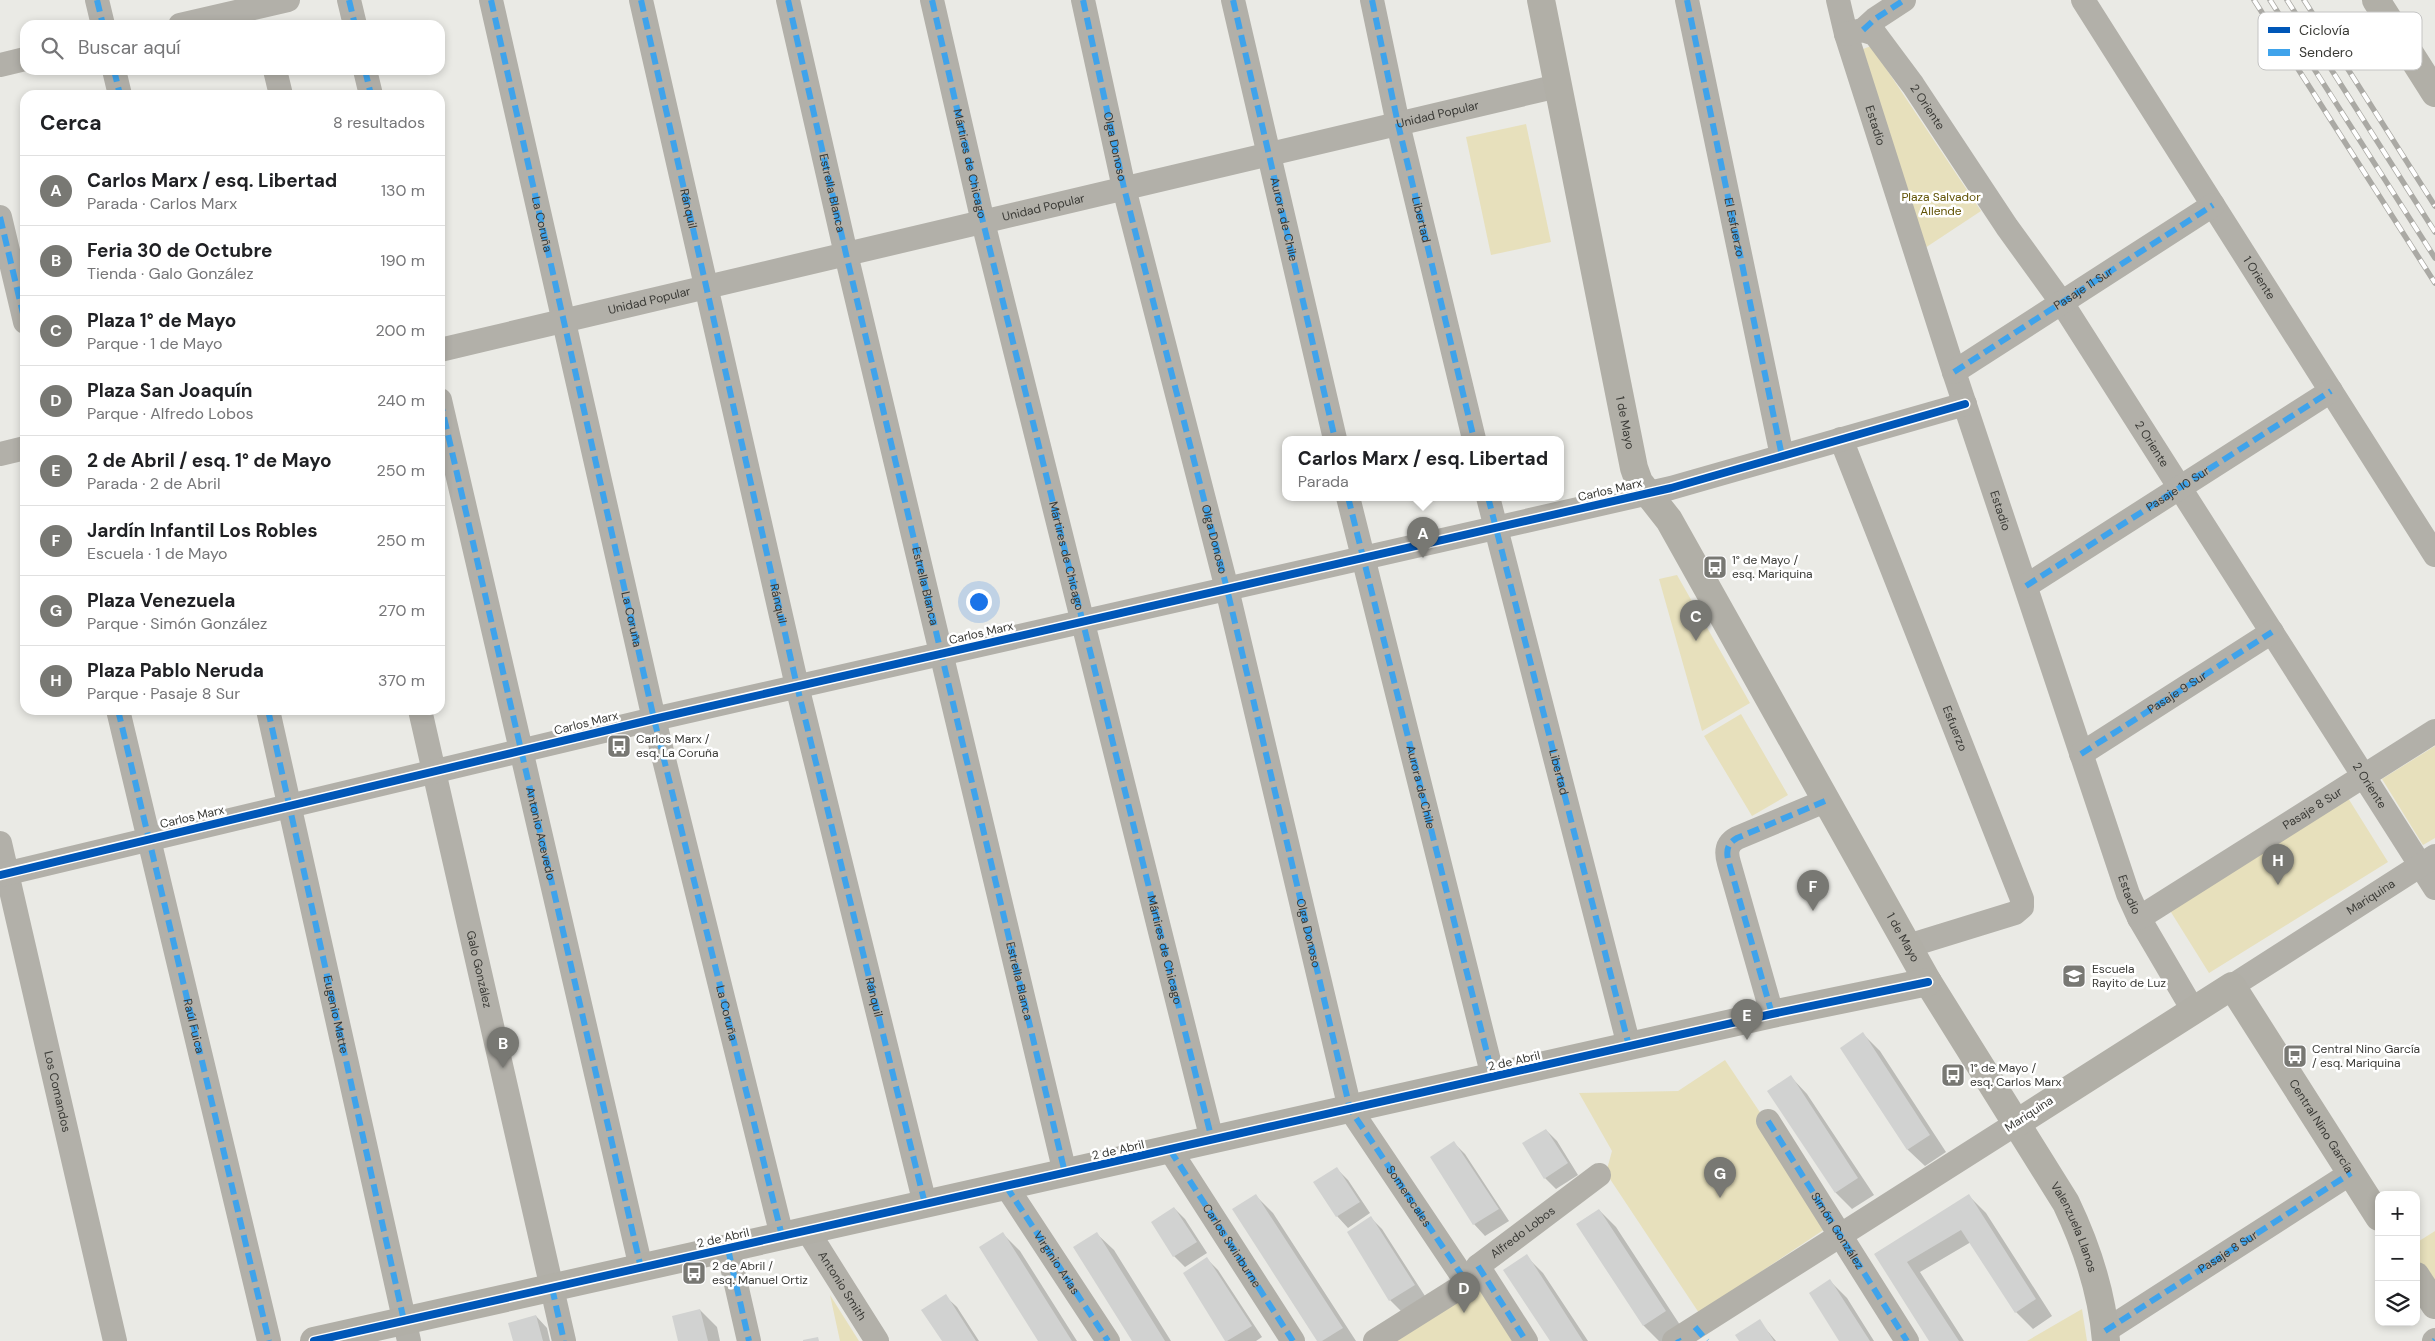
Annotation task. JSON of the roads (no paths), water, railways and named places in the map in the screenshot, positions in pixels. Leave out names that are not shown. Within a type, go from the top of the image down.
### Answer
[{"type":"street","points":[[97,0],[102,20]]},
{"type":"street","points":[[209,20],[262,11],[288,0]]},
{"type":"street","points":[[349,0],[354,20]]},
{"type":"street","name":"La Coruña","points":[[491,0],[654,718],[795,1233]]},
{"type":"street","name":"Ránquil","points":[[641,0],[797,686],[925,1204]]},
{"type":"street","name":"Estrella Blanca","points":[[788,0],[846,254],[1065,1173]]},
{"type":"street","name":"Mártires de Chicago","points":[[932,0],[983,222],[1212,1140]]},
{"type":"street","name":"Olga Donoso","points":[[1083,0],[1124,188],[1227,589],[1350,1109]]},
{"type":"street","name":"Aurora de Chile","points":[[1233,0],[1334,436]]},
{"type":"street","name":"Libertad","points":[[1372,0],[1398,124],[1473,436]]},
{"type":"street","name":"El Esfuerzo","points":[[1686,0],[1782,456]]},
{"type":"street","name":"Estadio","points":[[1838,0],[1855,32],[1954,372],[2128,894],[2139,918],[2193,1010]]},
{"type":"street","points":[[1855,32],[1904,0]]},
{"type":"street","name":"1 Oriente","points":[[2083,0],[2435,555]]},
{"type":"street","points":[[2376,0],[2385,12]]},
{"type":"street","name":"1 de Mayo","points":[[1545,1],[1558,86],[1634,468],[1639,482],[1669,520],[1928,982],[2016,1123]]},
{"type":"street","name":"2 Oriente","points":[[1855,32],[1875,34],[1880,38],[2062,303],[2364,776],[2428,860],[2435,888]]},
{"type":"street","points":[[0,65],[20,60]]},
{"type":"street","points":[[2422,64],[2430,75]]},
{"type":"street","points":[[115,75],[119,90]]},
{"type":"street","points":[[276,75],[280,90]]},
{"type":"street","points":[[366,75],[370,90]]},
{"type":"street","name":"Unidad Popular","points":[[445,349],[1558,86]]},
{"type":"street","name":"Pasaje 11 Sur","points":[[1954,372],[2213,205]]},
{"type":"street","points":[[0,217],[20,301]]},
{"type":"street","name":"Pasaje 10 Sur","points":[[2026,586],[2331,391]]},
{"type":"street","name":"Carlos Marx","points":[[4,874],[654,718],[1647,493],[1965,404]]},
{"type":"street","name":"Antonio Acevedo","points":[[445,422],[641,1268]]},
{"type":"street","name":"Esfuerzo","points":[[1841,439],[2022,899],[2022,907],[2015,913],[1908,946]]},
{"type":"street","points":[[0,454],[20,449]]},
{"type":"street","name":"Aurora de Chile","points":[[1349,501],[1493,1077]]},
{"type":"street","name":"Libertad","points":[[1489,501],[1629,1046]]},
{"type":"street","name":"Pasaje 9 Sur","points":[[2081,754],[2272,632]]},
{"type":"street","name":"Raúl Fuica","points":[[119,715],[269,1341]]},
{"type":"street","name":"Eugenio Matte","points":[[269,715],[407,1331]]},
{"type":"street","name":"Galo González","points":[[421,715],[564,1341]]},
{"type":"street","name":"Pasaje 8 Sur","points":[[2139,918],[2435,731]]},
{"type":"street","points":[[1772,1014],[1728,863],[1727,849],[1729,844],[1737,838],[1825,801]]},
{"type":"street","name":"Los Comandos","points":[[0,843],[4,874],[115,1341]]},
{"type":"street","name":"Mariquina","points":[[1686,1338],[1841,1234],[2428,860]]},
{"type":"street","name":"2 de Abril","points":[[314,1341],[407,1331],[552,1288],[1772,1014],[1928,982]]},
{"type":"street","name":"Central Nino García","points":[[2232,986],[2375,1211]]},
{"type":"street","name":"Somerscales","points":[[1350,1109],[1473,1274],[1526,1341]]},
{"type":"street","name":"Simón González","points":[[1768,1121],[1907,1341]]},
{"type":"street","name":"Valenzuela Llanos","points":[[2016,1123],[2051,1176],[2078,1228],[2097,1283],[2106,1336]]},
{"type":"street","name":"Carlos Swinburne","points":[[1170,1150],[1293,1341]]},
{"type":"street","name":"Pasaje 8 Sur","points":[[2106,1336],[2351,1173]]},
{"type":"street","name":"Alfredo Lobos","points":[[1374,1341],[1473,1274],[1599,1175]]},
{"type":"street","name":"Virginio Arias","points":[[1006,1186],[1108,1341]]},
{"type":"street","name":"Antonio Smith","points":[[795,1233],[877,1341]]},
{"type":"street","points":[[728,1248],[749,1341]]},
{"type":"street","points":[[2419,1281],[2435,1305]]},
{"type":"railway","points":[[2254,0],[2262,12]]},
{"type":"railway","points":[[2270,0],[2278,12]]},
{"type":"railway","points":[[2287,0],[2295,12]]},
{"type":"railway","points":[[2304,0],[2312,12]]},
{"type":"railway","points":[[2299,70],[2435,283]]},
{"type":"railway","points":[[2315,70],[2435,258]]},
{"type":"railway","points":[[2332,70],[2435,232]]},
{"type":"railway","points":[[2349,70],[2435,206]]},
{"type":"place","name":"Carlos Marx / esq. Libertad","points":[[1423,558]]},
{"type":"place","name":"1° de Mayo / esq. Mariquina","points":[[1715,567]]},
{"type":"place","name":"Plaza 1° de Mayo","points":[[1696,641]]},
{"type":"place","name":"Carlos Marx / esq. La Coruña","points":[[619,746]]},
{"type":"place","name":"Plaza Pablo Neruda","points":[[2278,885]]},
{"type":"place","name":"Jardín Infantil Los Robles","points":[[1813,911]]},
{"type":"place","name":"Escuela Rayito de Luz","points":[[2074,976]]},
{"type":"place","name":"2 de Abril / esq. 1° de Mayo","points":[[1747,1040]]},
{"type":"place","name":"Central Nino García / esq. Mariquina","points":[[2295,1056]]},
{"type":"place","name":"Feria 30 de Octubre","points":[[503,1068]]},
{"type":"place","name":"1° de Mayo / esq. Carlos Marx","points":[[1953,1075]]},
{"type":"place","name":"Plaza Venezuela","points":[[1720,1198]]},
{"type":"place","name":"2 de Abril / esq. Manuel Ortiz","points":[[694,1273]]},
{"type":"place","name":"Plaza San Joaquín","points":[[1464,1313]]},
{"type":"park label","name":"Plaza Salvador Allende","points":[[1941,204]]}]
